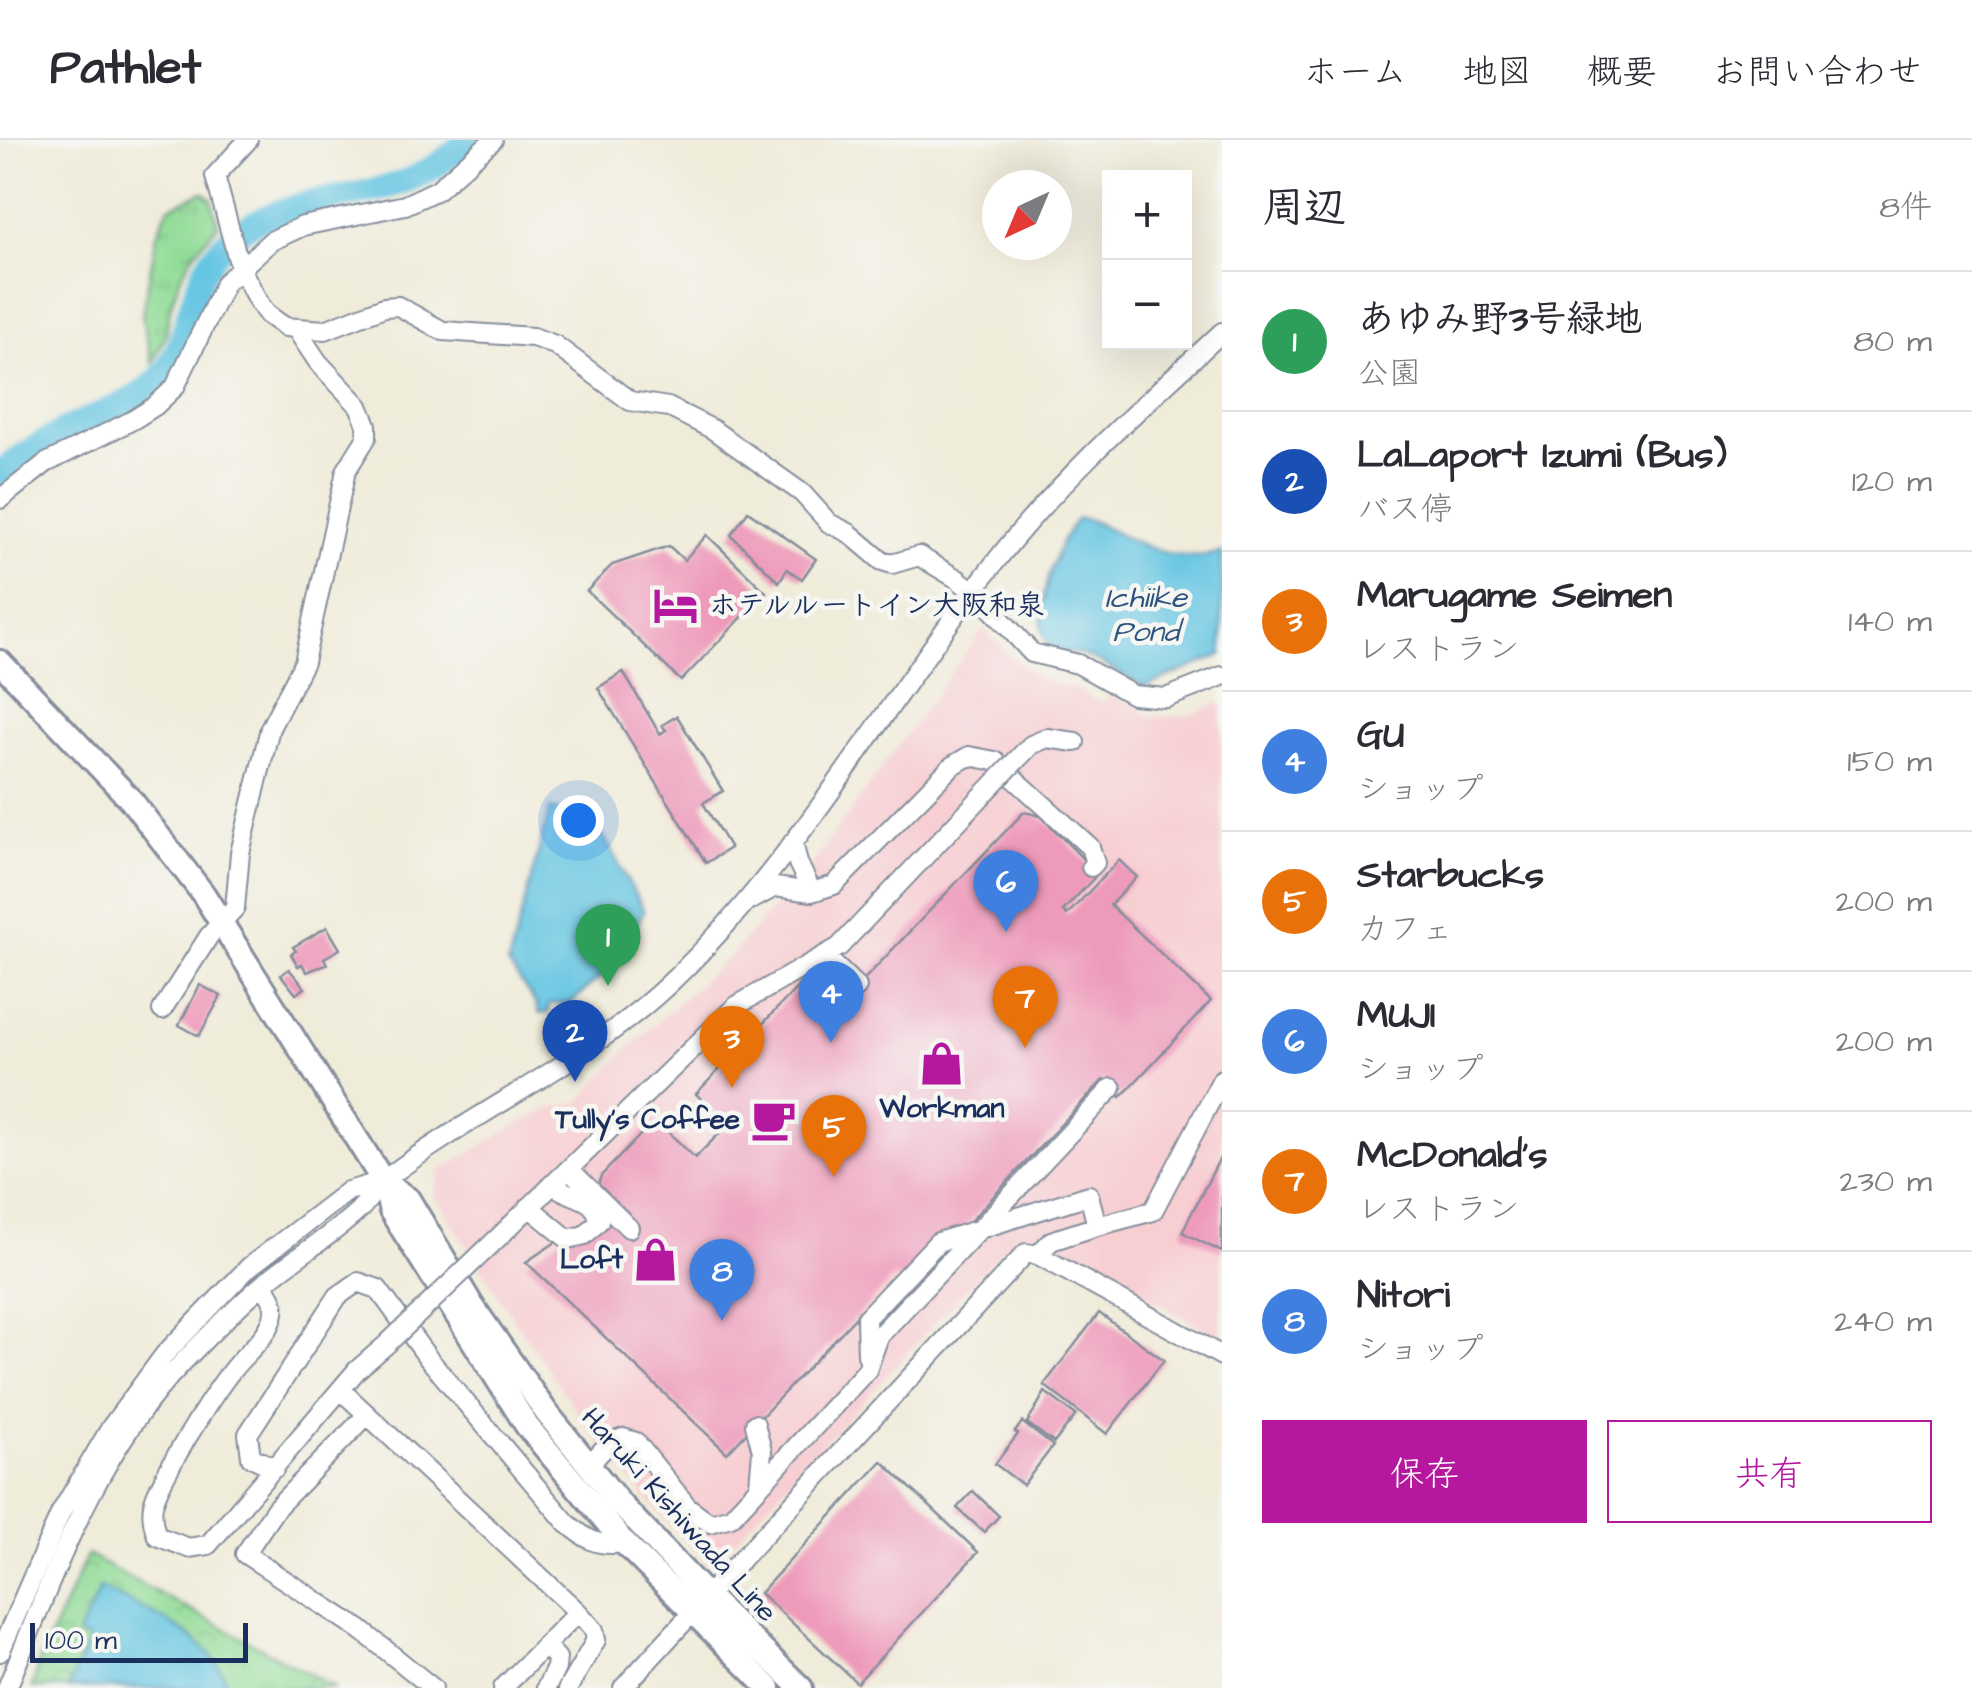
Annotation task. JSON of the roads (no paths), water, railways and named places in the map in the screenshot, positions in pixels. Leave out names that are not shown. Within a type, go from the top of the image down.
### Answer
[{"type":"main road","name":"Haruki Kishiwada Line","points":[[0,662],[130,800],[222,922],[383,1180],[391,1210],[528,1426],[624,1543],[801,1688]]},
{"type":"main road","name":"Haruki Kishiwada Line","points":[[383,1180],[408,1199],[471,1304],[546,1412],[768,1688]]},
{"type":"street","points":[[248,140],[215,176],[240,267],[268,315],[285,327],[325,330],[384,306],[398,306],[443,331],[533,337],[554,345],[630,401],[668,408],[712,429],[802,494],[829,523],[882,561],[892,564],[919,556],[973,592],[1032,653],[1078,664],[1133,694],[1166,698],[1222,676]]},
{"type":"street","points":[[0,500],[46,462],[133,420],[175,388],[225,284],[271,241],[303,226],[380,212],[438,190],[493,140]]},
{"type":"street","points":[[162,1010],[209,936],[235,908],[240,854],[270,728],[304,662],[346,471],[366,437],[359,406],[318,362],[296,329]]},
{"type":"street","points":[[0,1652],[61,1512],[111,1427],[164,1356],[249,1267],[348,1191],[383,1180],[563,1065],[628,1019],[671,982],[746,902],[793,842],[1004,551],[1104,443],[1222,332]]},
{"type":"street","points":[[262,1285],[275,1310],[269,1328],[230,1372],[180,1452],[154,1503],[152,1521],[157,1536],[188,1548],[208,1545],[357,1370],[502,1235],[736,1006],[838,947],[1032,745],[1047,738],[1076,742]]},
{"type":"street","points":[[746,902],[774,887],[812,892],[834,884],[952,766],[970,756],[995,761],[1090,847],[1094,864],[1091,868]]},
{"type":"street","points":[[793,842],[812,892]]},
{"type":"street","points":[[825,956],[857,986]]},
{"type":"street","points":[[1038,1256],[1051,1241],[1153,1211],[1222,1079]]},
{"type":"street","points":[[589,1465],[610,1442],[622,1438],[636,1442],[688,1507],[710,1522],[731,1516],[867,1370],[879,1336],[1112,1088]]},
{"type":"street","points":[[569,1169],[629,1228]]},
{"type":"street","points":[[7,1688],[77,1520],[125,1435],[178,1366],[262,1285],[360,1210],[383,1180]]},
{"type":"street","points":[[529,1208],[568,1238],[586,1235],[599,1221],[598,1210],[587,1200],[563,1194],[552,1184]]},
{"type":"street","points":[[867,1370],[866,1318],[938,1242],[1089,1196],[1097,1226]]},
{"type":"street","points":[[623,1688],[1026,1253],[1222,1356]]},
{"type":"street","points":[[276,1468],[251,1456],[248,1434],[338,1296],[358,1282],[378,1289],[428,1358],[566,1523],[590,1543],[624,1543]]},
{"type":"street","points":[[341,1390],[594,1630],[596,1640],[568,1688]]},
{"type":"street","points":[[367,1414],[276,1508],[244,1554],[361,1630],[433,1688]]},
{"type":"street","points":[[314,1418],[340,1443]]},
{"type":"street","points":[[754,1424],[762,1451],[760,1485]]},
{"type":"street","points":[[503,1688],[578,1612]]},
{"type":"street","points":[[545,1645],[558,1658],[546,1688]]},
{"type":"water","name":"Ichiike Pond","points":[[1078,518],[1170,554],[1204,556],[1222,552],[1222,655],[1145,687],[1090,658],[1052,648],[1042,622],[1047,582],[1061,543]]},
{"type":"water","points":[[550,809],[596,822],[644,911],[618,961],[571,1003],[549,1004],[548,1013],[539,1014],[508,964]]},
{"type":"water","points":[[100,1588],[156,1615],[193,1639],[221,1669],[228,1688],[68,1688],[89,1641],[78,1635]]},
{"type":"waterway","points":[[0,473],[43,443],[154,384],[174,356],[210,262],[243,229],[301,205],[386,188],[413,178],[440,163],[467,140]]},
{"type":"place","name":"ホテルルートイン大阪和泉","points":[[676,605]]},
{"type":"place","name":"MUJI","points":[[1006,932]]},
{"type":"place","name":"あゆみ野3号緑地","points":[[608,986]]},
{"type":"place","name":"GU","points":[[831,1043]]},
{"type":"place","name":"McDonald's","points":[[1025,1048]]},
{"type":"place","name":"Workman","points":[[942,1063]]},
{"type":"place","name":"LaLaport Izumi (Bus)","points":[[575,1082]]},
{"type":"place","name":"Marugame Seimen","points":[[732,1088]]},
{"type":"place","name":"Tully's Coffee","points":[[773,1119]]},
{"type":"place","name":"Starbucks","points":[[834,1177]]},
{"type":"place","name":"Loft","points":[[656,1259]]},
{"type":"place","name":"Nitori","points":[[722,1321]]}]
